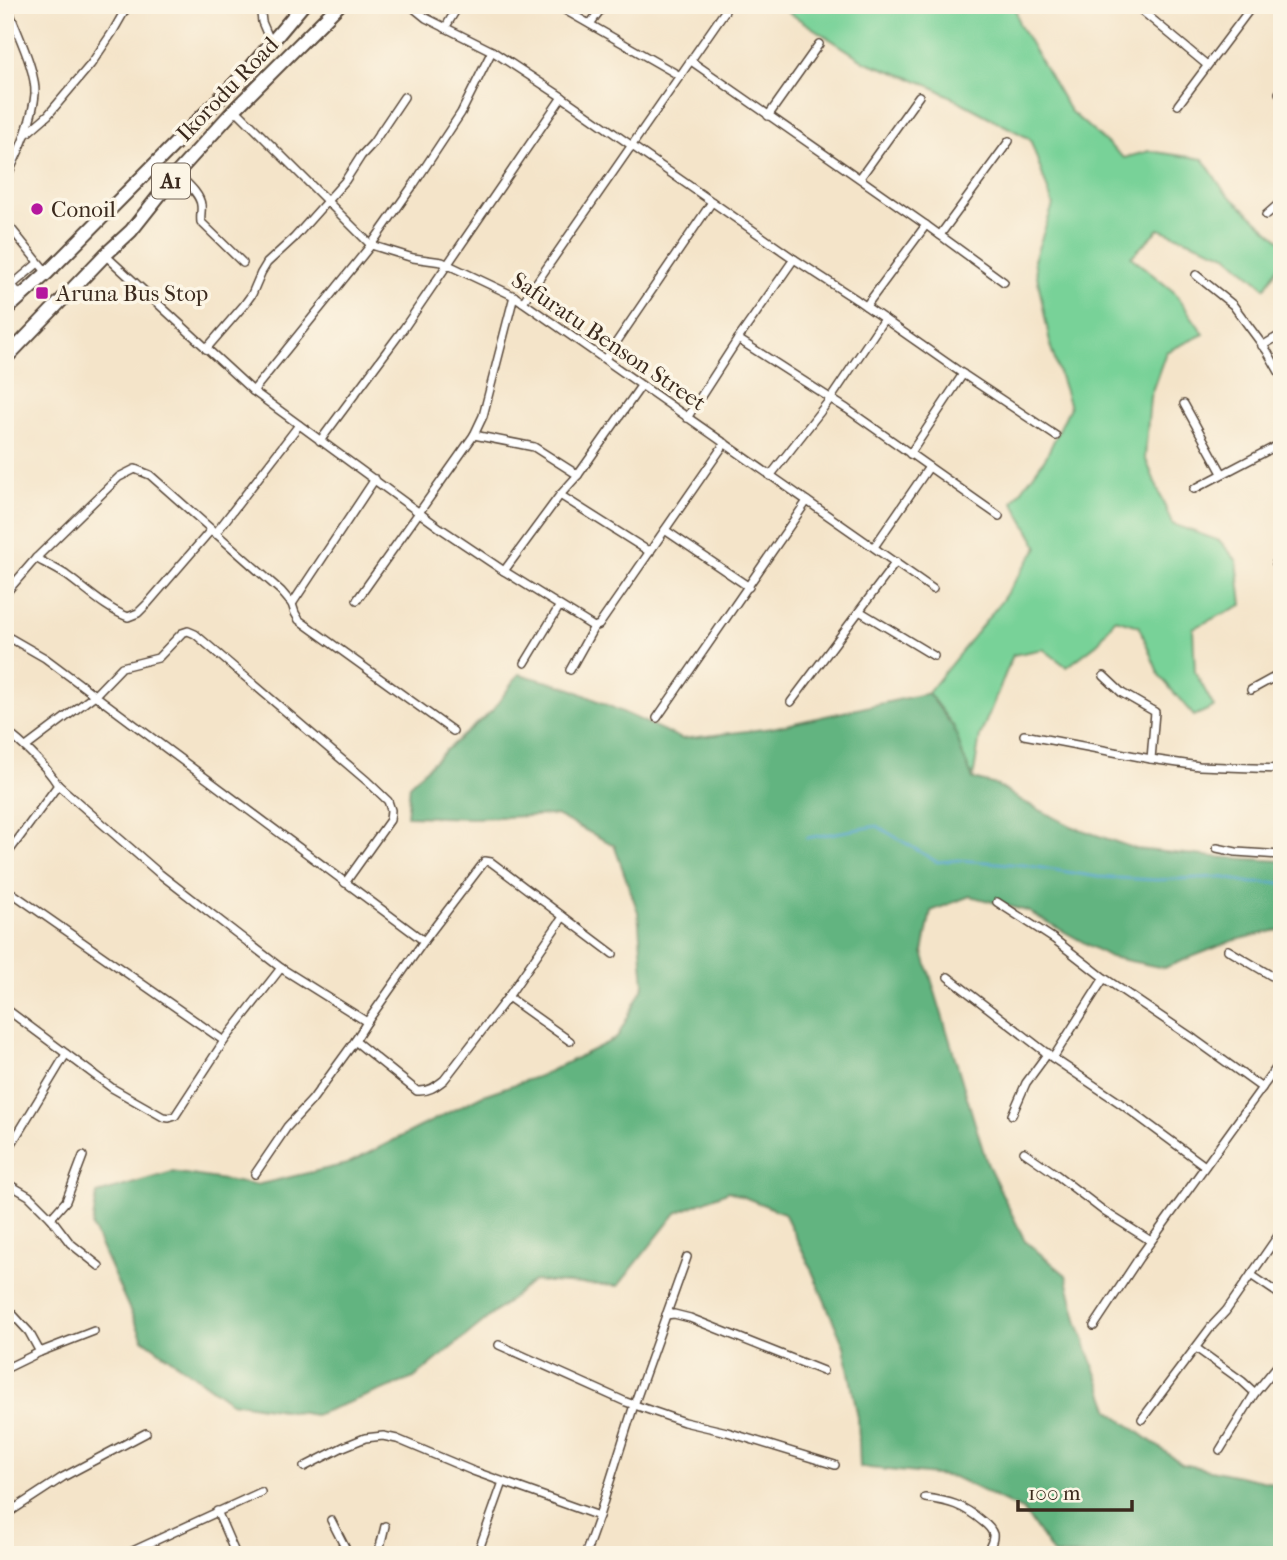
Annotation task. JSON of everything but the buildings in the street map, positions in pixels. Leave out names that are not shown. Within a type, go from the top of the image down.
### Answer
[{"type":"highway","name":"Ikorodu Road","points":[[5,311],[47,274],[251,67],[303,5]]},
{"type":"highway","name":"Ikorodu Road","points":[[5,359],[131,231],[177,173],[235,109],[339,5]]},
{"type":"street","points":[[5,183],[11,164],[26,135],[35,92],[20,36],[7,5]]},
{"type":"street","points":[[26,135],[48,115],[97,56],[128,5]]},
{"type":"street","points":[[260,5],[262,22],[271,44]]},
{"type":"street","points":[[410,5],[426,18],[492,51],[562,97],[794,259],[1056,436]]},
{"type":"street","points":[[445,28],[460,5]]},
{"type":"street","points":[[556,5],[680,76]]},
{"type":"street","points":[[590,24],[604,5]]},
{"type":"street","points":[[1135,5],[1208,65]]},
{"type":"street","points":[[1178,105],[1253,5]]},
{"type":"street","points":[[523,302],[725,10]]},
{"type":"street","points":[[768,116],[819,44]]},
{"type":"street","points":[[253,391],[371,245],[414,184],[461,113],[492,51]]},
{"type":"street","points":[[691,61],[1004,282]]},
{"type":"street","points":[[860,178],[919,96]]},
{"type":"street","points":[[206,349],[252,294],[267,263],[295,237],[345,181],[404,97]]},
{"type":"street","points":[[320,440],[404,328],[562,97]]},
{"type":"street","name":"Safuratu Benson Street","points":[[235,109],[371,245],[413,258],[448,264],[514,296],[933,589]]},
{"type":"street","points":[[940,235],[1009,141]]},
{"type":"street","points":[[177,173],[200,199],[201,222],[243,263]]},
{"type":"street","points":[[1266,215],[1282,201]]},
{"type":"street","points":[[605,359],[712,202]]},
{"type":"street","points":[[5,221],[47,274]]},
{"type":"street","points":[[866,306],[926,225]]},
{"type":"street","points":[[105,255],[253,391],[504,571],[594,627]]},
{"type":"street","points":[[687,418],[794,259]]},
{"type":"street","points":[[5,291],[38,263]]},
{"type":"street","points":[[5,275],[21,297]]},
{"type":"street","points":[[1196,275],[1233,305],[1282,377]]},
{"type":"street","points":[[357,600],[474,435],[484,416],[514,296]]},
{"type":"street","points":[[770,476],[831,398],[884,319]]},
{"type":"street","points":[[1262,346],[1282,334]]},
{"type":"street","points":[[738,339],[831,398],[999,516]]},
{"type":"street","points":[[911,454],[963,374]]},
{"type":"street","points":[[504,571],[578,475],[641,386]]},
{"type":"street","points":[[1184,404],[1222,473]]},
{"type":"street","points":[[36,558],[128,618],[138,613],[213,532],[299,425]]},
{"type":"street","points":[[474,435],[534,447],[578,475]]},
{"type":"street","points":[[570,670],[594,627],[599,625],[725,443]]},
{"type":"street","points":[[1194,489],[1282,443]]},
{"type":"street","points":[[874,547],[929,467]]},
{"type":"street","points":[[5,594],[36,558],[119,477],[135,469],[150,475],[281,591],[292,604],[299,620],[453,731]]},
{"type":"street","points":[[292,604],[375,480]]},
{"type":"street","points":[[561,495],[650,552]]},
{"type":"street","points":[[657,718],[807,500]]},
{"type":"street","points":[[665,530],[749,587]]},
{"type":"street","points":[[792,702],[896,562]]},
{"type":"street","points":[[524,663],[559,607]]},
{"type":"street","points":[[861,612],[934,656]]},
{"type":"street","points":[[26,747],[94,695],[122,667],[158,658],[182,633],[188,631],[195,634],[388,801],[390,820],[345,883]]},
{"type":"street","points":[[5,635],[45,657],[424,941]]},
{"type":"street","points":[[1251,690],[1282,673]]},
{"type":"street","points":[[1104,676],[1122,693],[1155,712],[1151,759]]},
{"type":"street","points":[[5,730],[26,747],[49,771],[58,785],[160,874],[281,968],[367,1022]]},
{"type":"street","points":[[1024,735],[1199,766],[1282,769]]},
{"type":"street","points":[[5,857],[58,785]]},
{"type":"street","points":[[1217,848],[1282,855]]},
{"type":"street","points":[[255,1174],[287,1128],[312,1100],[424,941],[485,861],[491,862],[612,954]]},
{"type":"street","points":[[5,888],[224,1041]]},
{"type":"street","points":[[997,902],[1054,939],[1104,978],[1262,1088]]},
{"type":"street","points":[[355,1041],[416,1091],[424,1092],[434,1087],[444,1080],[508,996],[563,917]]},
{"type":"street","points":[[1228,950],[1282,982]]},
{"type":"street","points":[[5,1008],[112,1088],[169,1118],[174,1116],[224,1041],[281,968]]},
{"type":"street","points":[[948,978],[1050,1056],[1120,1103],[1205,1166]]},
{"type":"street","points":[[1012,1115],[1026,1083],[1050,1056],[1104,978]]},
{"type":"street","points":[[508,996],[570,1041]]},
{"type":"street","points":[[5,1155],[66,1054]]},
{"type":"street","points":[[1094,1326],[1151,1241],[1282,1060]]},
{"type":"street","points":[[1024,1153],[1105,1212],[1151,1241]]},
{"type":"street","points":[[51,1218],[65,1202],[83,1156]]},
{"type":"street","points":[[5,1182],[29,1196],[51,1218],[70,1244],[99,1266]]},
{"type":"street","points":[[1142,1419],[1226,1311],[1282,1230]]},
{"type":"street","points":[[585,1555],[634,1405],[687,1257]]},
{"type":"street","points":[[1251,1275],[1282,1296]]},
{"type":"street","points":[[5,1306],[29,1332],[40,1352]]},
{"type":"street","points":[[666,1315],[690,1318],[822,1371]]},
{"type":"street","points":[[5,1369],[94,1331]]},
{"type":"street","points":[[499,1345],[634,1405],[835,1465]]},
{"type":"street","points":[[1196,1348],[1255,1393]]},
{"type":"street","points":[[1220,1450],[1255,1393],[1282,1360]]},
{"type":"street","points":[[5,1503],[8,1513],[63,1477],[146,1433]]},
{"type":"street","points":[[304,1467],[365,1438],[383,1436],[599,1516]]},
{"type":"street","points":[[477,1555],[503,1482]]},
{"type":"street","points":[[124,1555],[261,1492]]},
{"type":"street","points":[[925,1498],[958,1504],[989,1527],[993,1534],[992,1544],[985,1555]]},
{"type":"street","points":[[217,1511],[236,1555]]},
{"type":"street","points":[[331,1520],[349,1555]]},
{"type":"street","points":[[377,1555],[385,1526]]},
{"type":"green space","points":[[777,5],[1015,5],[1019,24],[1070,111],[1124,158],[1149,151],[1203,159],[1224,191],[1282,242],[1282,260],[1265,288],[1227,255],[1159,229],[1131,257],[1174,292],[1204,334],[1166,352],[1150,397],[1145,457],[1172,524],[1220,541],[1237,561],[1242,605],[1193,628],[1195,672],[1214,707],[1194,716],[1159,675],[1139,626],[1115,619],[1097,644],[1067,667],[1043,649],[1013,655],[980,736],[973,779],[954,727],[928,693],[1000,603],[1038,547],[1013,502],[1046,457],[1070,407],[1051,348],[1034,260],[1053,205],[1030,139],[927,84],[866,62]]},
{"type":"green space","points":[[519,674],[567,687],[682,739],[772,728],[928,693],[954,728],[973,779],[996,785],[1071,826],[1136,849],[1282,861],[1282,929],[1232,941],[1164,968],[1110,957],[1027,911],[970,896],[931,911],[923,952],[987,1163],[1025,1241],[1066,1275],[1078,1323],[1110,1411],[1182,1464],[1282,1485],[1282,1555],[1054,1555],[1024,1511],[954,1477],[860,1467],[858,1418],[844,1346],[809,1264],[784,1213],[729,1191],[676,1213],[618,1286],[533,1281],[414,1378],[315,1415],[231,1402],[143,1339],[92,1227],[97,1194],[172,1172],[256,1185],[347,1164],[483,1095],[542,1075],[617,1038],[644,985],[638,912],[614,845],[556,815],[472,818],[407,816],[410,784],[492,711]]},
{"type":"waterway","points":[[806,838],[877,826],[937,862],[959,860],[1024,865],[1098,877],[1156,880],[1219,877],[1252,883],[1282,883]]},
{"type":"place","name":"Conoil","points":[[37,209]]},
{"type":"place","name":"Aruna Bus Stop","points":[[42,293]]}]
